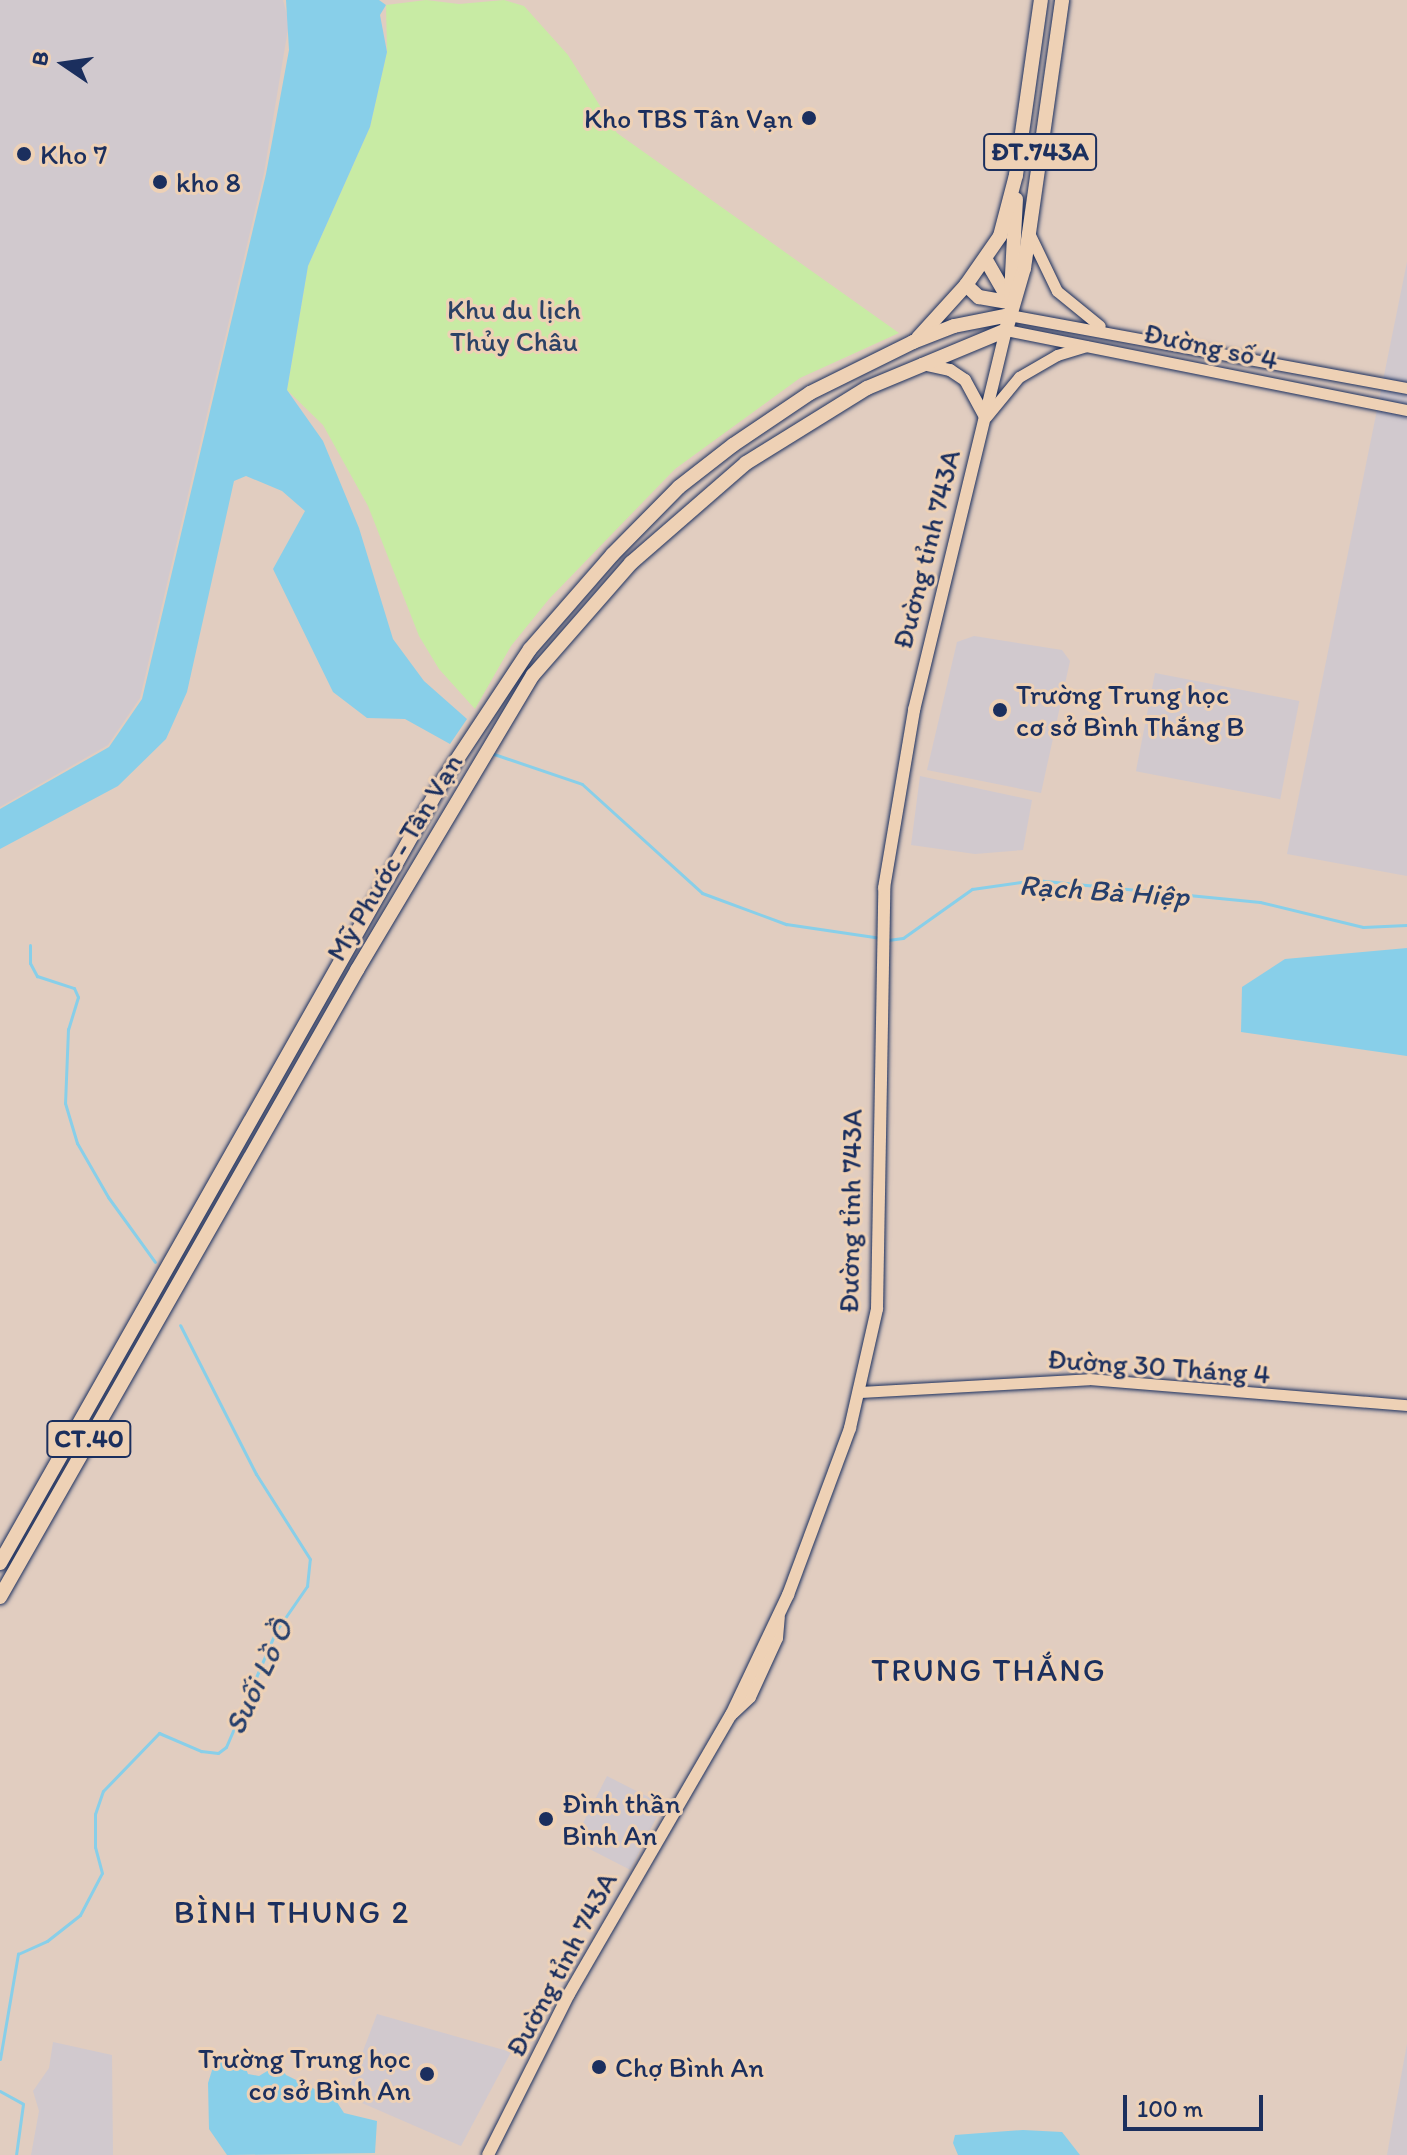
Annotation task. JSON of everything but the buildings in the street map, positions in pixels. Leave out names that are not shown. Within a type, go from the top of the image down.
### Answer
[{"type":"main road","name":"Mỹ Phước - Tân Vạn","points":[[913,342],[966,285],[1000,236],[1016,175],[1041,0]]},
{"type":"main road","name":"ĐT.743A","points":[[1009,316],[1029,233],[1062,0]]},
{"type":"main road","name":"Đường tỉnh 743A","points":[[488,2155],[569,1994],[731,1715],[750,1697],[777,1638],[779,1614],[860,1392],[877,1309],[883,924],[911,724],[1009,316],[1005,276],[1015,218],[1016,175]]},
{"type":"main road","points":[[986,260],[1009,316]]},
{"type":"main road","points":[[966,285],[1009,316]]},
{"type":"main road","name":"Mỹ Phước - Tân Vạn","points":[[0,1563],[444,779],[484,714],[596,570],[698,472],[810,393],[913,342],[954,326],[1009,316]]},
{"type":"main road","name":"Mỹ Phước - Tân Vạn","points":[[0,1597],[533,675],[631,563],[712,490],[805,424],[1009,316]]},
{"type":"main road","points":[[919,364],[957,374],[977,395],[985,417]]},
{"type":"main road","points":[[698,472],[712,490]]},
{"type":"street","points":[[1029,233],[1057,291],[1107,331]]},
{"type":"street","name":"Đường số 4","points":[[1009,316],[1107,331],[1407,388]]},
{"type":"street","name":"Đường số 4","points":[[1009,316],[1089,345],[1407,410]]},
{"type":"street","points":[[985,417],[1019,377],[1057,355],[1089,345]]},
{"type":"street","name":"Đường 30 Tháng 4","points":[[860,1392],[1089,1379],[1407,1405]]},
{"type":"shaded area","points":[[0,0],[283,0],[289,23],[264,173],[140,698],[108,745],[0,807]]},
{"type":"shaded area","points":[[1407,262],[1407,876],[1287,854]]},
{"type":"shaded area","name":"Trường Trung học cơ sở Bình Thắng B","points":[[974,636],[1062,650],[1070,661],[1041,793],[927,770],[957,642]]},
{"type":"shaded area","points":[[1155,673],[1299,701],[1280,799],[1136,771]]},
{"type":"shaded area","points":[[920,776],[1032,800],[1023,850],[975,854],[911,845]]},
{"type":"shaded area","points":[[607,1776],[663,1805],[630,1870],[574,1841]]},
{"type":"shaded area","name":"Trường Trung học cơ sở Bình An","points":[[377,2014],[511,2052],[461,2146],[346,2096]]},
{"type":"shaded area","points":[[53,2042],[112,2055],[113,2155],[31,2155],[39,2111],[33,2091],[49,2068]]},
{"type":"shaded area","points":[[1407,2044],[1407,2155],[1387,2155],[1396,2104]]},
{"type":"green space","name":"Khu du lịch Thủy Châu","points":[[426,0],[459,4],[504,0],[524,6],[568,55],[617,133],[899,333],[800,378],[675,469],[549,599],[511,646],[475,709],[439,669],[419,636],[368,506],[323,425],[287,390],[308,266],[370,127],[387,52],[386,5]]},
{"type":"water","points":[[286,0],[379,0],[386,5],[380,15],[387,52],[370,127],[308,266],[287,390],[323,441],[359,528],[393,639],[424,681],[467,719],[450,744],[405,719],[367,718],[333,692],[273,569],[305,511],[282,491],[246,476],[234,481],[187,692],[166,739],[118,786],[0,849],[0,809],[109,747],[142,699],[266,174],[289,50]]},
{"type":"water","points":[[1407,948],[1407,1056],[1241,1032],[1242,987],[1285,959]]},
{"type":"water","points":[[241,2056],[248,2074],[259,2076],[279,2064],[286,2075],[335,2099],[344,2113],[377,2121],[375,2153],[227,2155],[209,2129],[208,2083],[214,2064]]},
{"type":"water","points":[[1023,2130],[1062,2132],[1080,2155],[958,2155],[953,2143],[955,2135]]},
{"type":"waterway","name":"Rạch Bà Hiệp","points":[[491,753],[582,784],[702,893],[786,924],[881,938]]},
{"type":"waterway","name":"Rạch Bà Hiệp","points":[[888,940],[903,938],[972,889],[1035,880],[1260,902],[1363,927],[1407,925]]},
{"type":"waterway","name":"Suối Lồ Ồ","points":[[30,945],[30,963],[37,976],[74,988],[78,997],[68,1029],[65,1103],[77,1143],[108,1197],[155,1262]]},
{"type":"waterway","name":"Suối Lồ Ồ","points":[[0,2059],[18,1954],[47,1941],[80,1915],[102,1873],[95,1847],[95,1814],[103,1791],[159,1733],[201,1751],[218,1753],[226,1747],[276,1631],[307,1586],[310,1559],[256,1474],[180,1325]]},
{"type":"waterway","name":"Suối Lồ Ồ","points":[[0,2091],[23,2104],[16,2155]]},
{"type":"place","name":"Kho TBS Tân Vạn","points":[[809,118]]},
{"type":"place","name":"Kho 7","points":[[24,154]]},
{"type":"place","name":"kho 8","points":[[160,182]]},
{"type":"place","name":"Trường Trung học cơ sở Bình Thắng B","points":[[1000,710]]},
{"type":"place","name":"Đình thần Bình An","points":[[546,1819]]},
{"type":"place","name":"Chợ Bình An","points":[[599,2067]]},
{"type":"place","name":"Trường Trung học cơ sở Bình An","points":[[427,2074]]},
{"type":"district","name":"TRUNG THẮNG","points":[[989,1670]]},
{"type":"district","name":"BÌNH THUNG 2","points":[[292,1912]]}]
